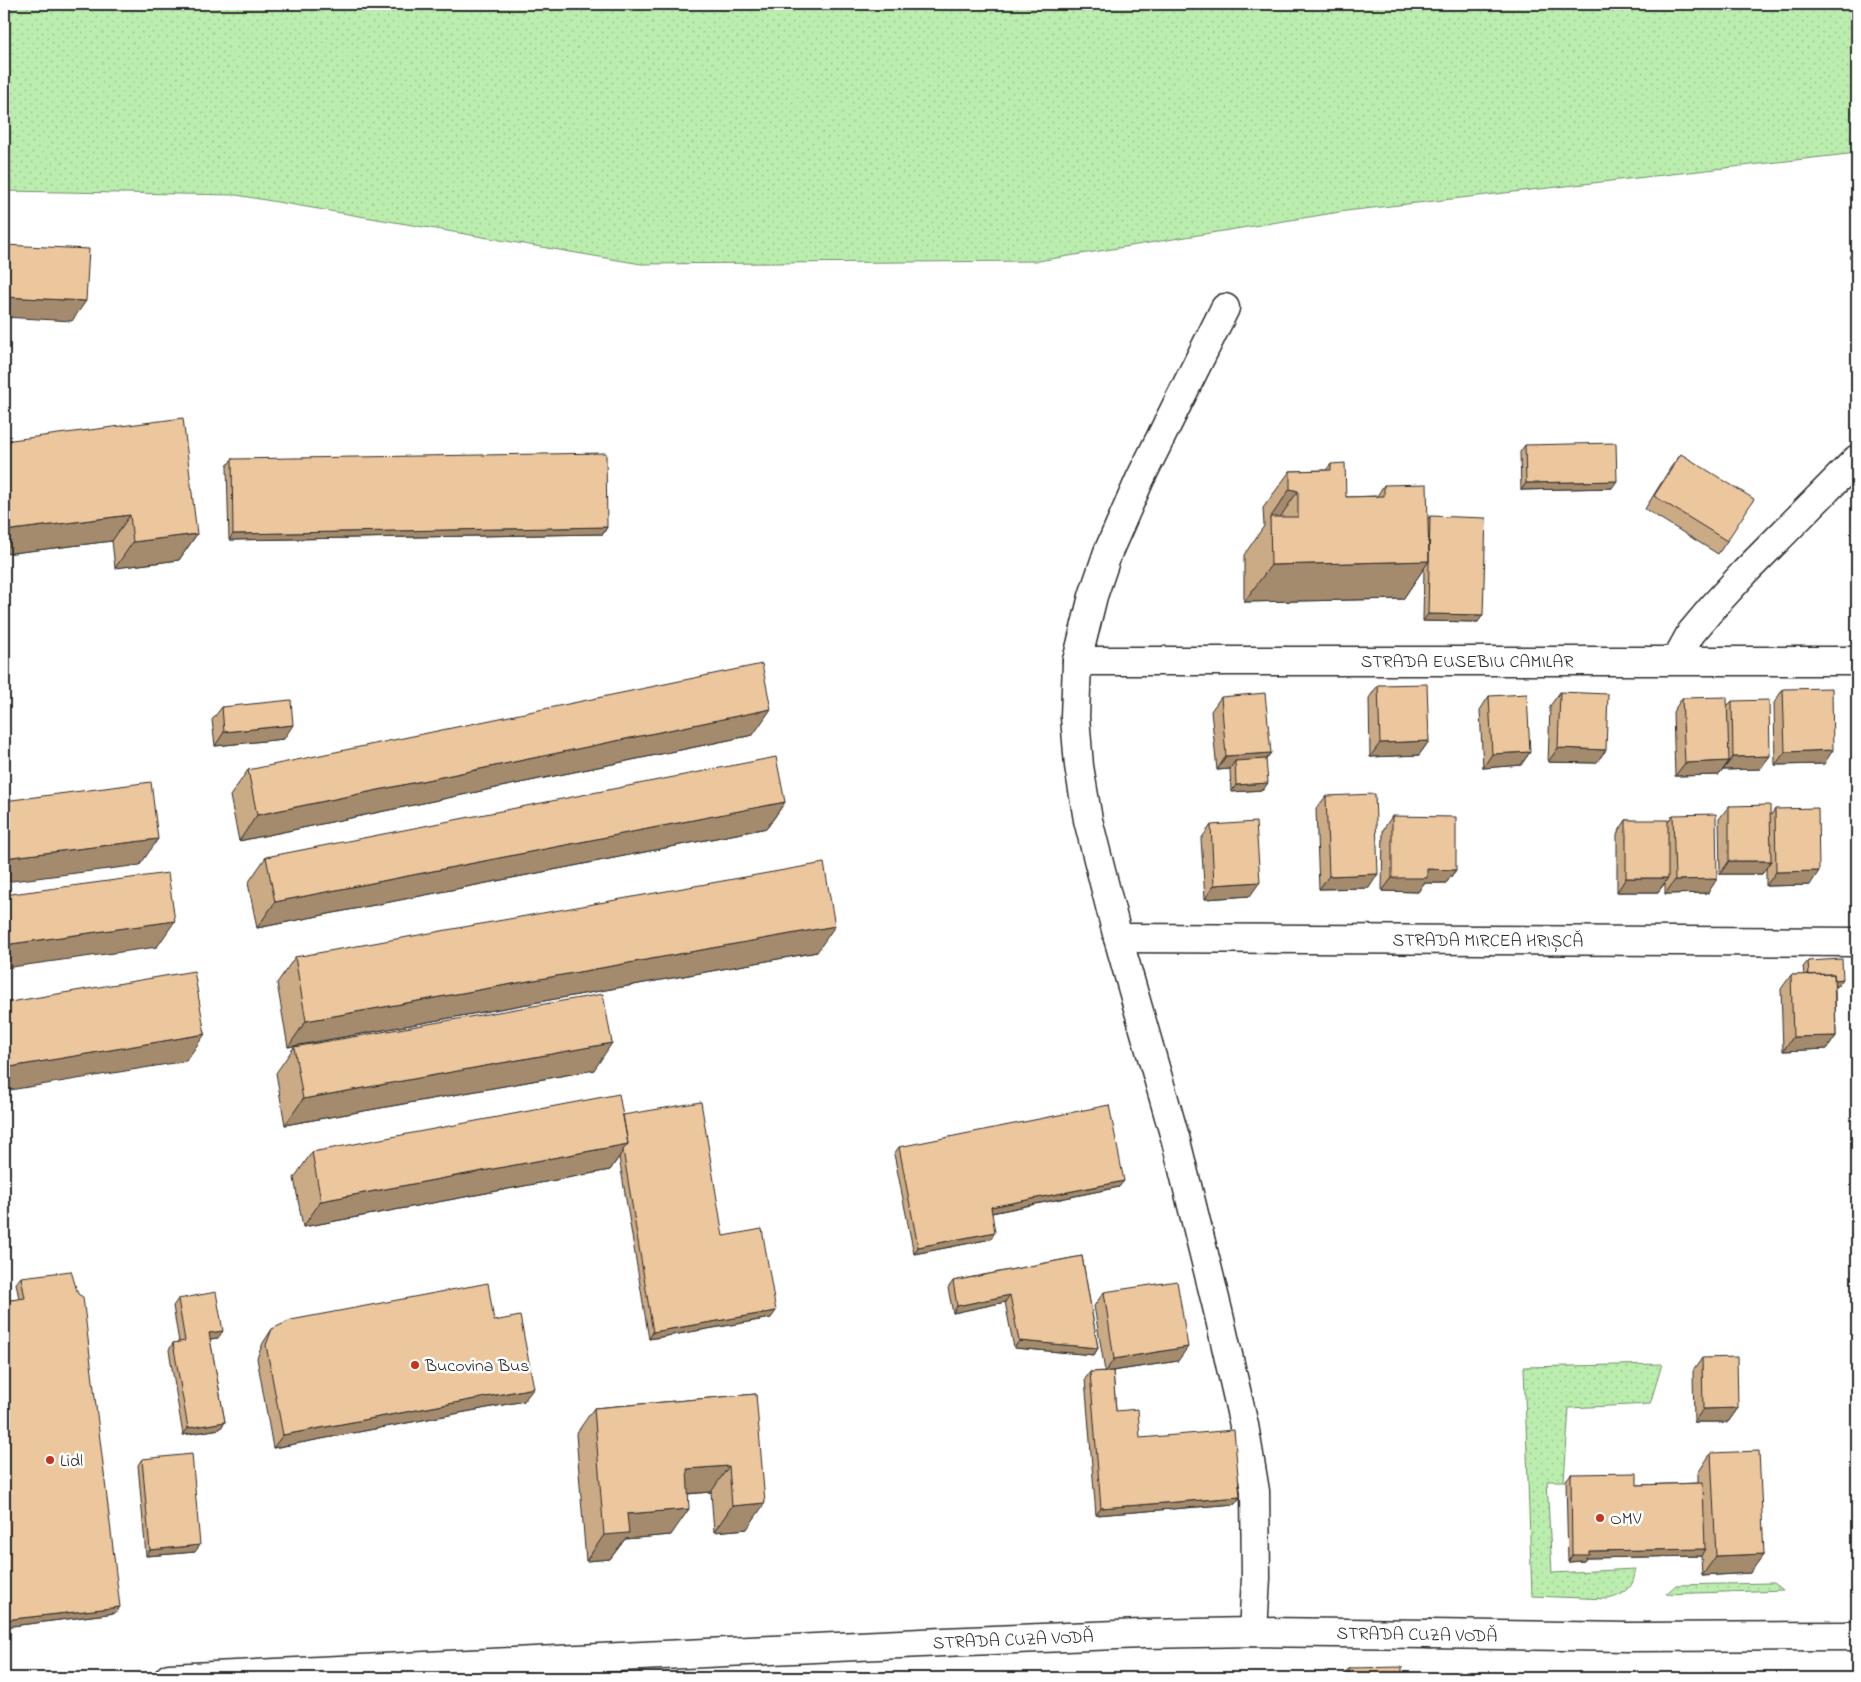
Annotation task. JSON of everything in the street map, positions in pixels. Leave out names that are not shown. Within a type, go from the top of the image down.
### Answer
[{"type":"main road","points":[[1224,308],[1122,519],[1093,596],[1076,661],[1075,718],[1079,766],[1088,820],[1118,938],[1176,1141],[1244,1424],[1255,1492],[1256,1578],[1253,1632]]},
{"type":"main road","points":[[1676,660],[1692,633],[1712,608],[1857,459]]},
{"type":"main road","name":"STRADA EUSEBIU CAMILAR","points":[[1076,661],[1857,661]]},
{"type":"main road","name":"STRADA MIRCEA HRIȘCĂ","points":[[1118,938],[1857,942]]},
{"type":"main road","name":"STRADA CUZA VODĂ","points":[[169,1678],[1142,1634],[1253,1632],[1628,1637],[1857,1636]]},
{"type":"green space","points":[[4,4],[1857,4],[1857,153],[1346,211],[1038,261],[641,264],[236,195],[4,191]]},
{"type":"green space","points":[[1662,1364],[1650,1404],[1569,1408],[1564,1481],[1547,1481],[1552,1573],[1635,1569],[1631,1585],[1624,1592],[1608,1599],[1532,1596],[1524,1367]]},
{"type":"green space","points":[[1774,1583],[1783,1590],[1666,1594],[1676,1585]]},
{"type":"building","points":[[4,245],[89,249],[86,301],[4,297]]},
{"type":"building","points":[[183,418],[197,534],[133,542],[130,515],[4,531],[4,441]]},
{"type":"building","points":[[1616,443],[1617,481],[1526,483],[1525,445]]},
{"type":"building","points":[[606,453],[607,527],[233,534],[232,459]]},
{"type":"building","points":[[1681,454],[1754,499],[1727,541],[1654,496]]},
{"type":"building","points":[[1345,463],[1346,497],[1384,496],[1384,485],[1427,484],[1429,561],[1271,565],[1270,517],[1298,517],[1298,491],[1290,489],[1290,471],[1331,470],[1331,464]]},
{"type":"building","points":[[1430,516],[1486,518],[1483,615],[1428,614]]},
{"type":"building","points":[[762,664],[771,709],[257,815],[248,770]]},
{"type":"building","points":[[1427,684],[1429,741],[1380,743],[1378,685]]},
{"type":"building","points":[[1832,688],[1833,750],[1785,752],[1783,689]]},
{"type":"building","points":[[1560,692],[1608,694],[1606,750],[1558,748]]},
{"type":"building","points":[[1265,693],[1271,753],[1226,756],[1221,697]]},
{"type":"building","points":[[1527,694],[1530,752],[1492,754],[1489,696]]},
{"type":"building","points":[[1727,697],[1729,761],[1685,763],[1682,698]]},
{"type":"building","points":[[291,700],[293,725],[224,732],[222,707]]},
{"type":"building","points":[[1769,700],[1770,756],[1733,757],[1732,701]]},
{"type":"building","points":[[776,757],[785,802],[275,902],[266,857]]},
{"type":"building","points":[[1266,759],[1268,783],[1236,785],[1235,761]]},
{"type":"building","points":[[151,782],[158,839],[4,858],[4,801]]},
{"type":"building","points":[[1375,794],[1378,874],[1329,876],[1326,796]]},
{"type":"building","points":[[1770,805],[1771,861],[1729,861],[1729,806]]},
{"type":"building","points":[[1818,808],[1819,871],[1776,872],[1775,809]]},
{"type":"building","points":[[1716,814],[1717,879],[1675,880],[1673,815]]},
{"type":"building","points":[[1392,816],[1456,817],[1456,870],[1427,869],[1427,878],[1392,878]]},
{"type":"building","points":[[1626,820],[1668,820],[1668,878],[1626,878]]},
{"type":"building","points":[[1256,822],[1260,882],[1214,885],[1211,825]]},
{"type":"building","points":[[824,863],[835,926],[306,1021],[295,957]]},
{"type":"building","points":[[168,873],[175,921],[4,945],[4,895]]},
{"type":"building","points":[[1842,959],[1843,979],[1835,980],[1834,974],[1809,975],[1808,961]]},
{"type":"building","points":[[194,971],[205,1034],[4,1068],[4,1003]]},
{"type":"building","points":[[1834,974],[1836,1036],[1793,1037],[1791,975]]},
{"type":"building","points":[[603,994],[612,1043],[303,1099],[294,1047]]},
{"type":"building","points":[[619,1094],[628,1144],[321,1201],[312,1152]]},
{"type":"building","points":[[701,1102],[723,1236],[762,1229],[776,1311],[653,1332],[623,1150],[628,1144],[623,1115]]},
{"type":"building","points":[[1109,1105],[1124,1181],[991,1207],[995,1232],[918,1247],[899,1147]]},
{"type":"building","points":[[1082,1256],[1098,1348],[1019,1341],[1010,1295],[957,1306],[953,1281]]},
{"type":"building","name":"Lidl","points":[[71,1271],[78,1294],[83,1297],[120,1607],[4,1620],[4,1301],[25,1298],[21,1277]]},
{"type":"building","points":[[1177,1281],[1188,1347],[1114,1359],[1104,1292]]},
{"type":"building","points":[[488,1283],[494,1321],[520,1316],[534,1388],[283,1435],[266,1345],[272,1329],[291,1320]]},
{"type":"building","points":[[216,1292],[223,1331],[209,1333],[225,1422],[188,1428],[173,1343],[185,1341],[178,1299]]},
{"type":"building","points":[[1737,1357],[1738,1408],[1703,1409],[1702,1358]]},
{"type":"building","points":[[1113,1371],[1116,1411],[1138,1409],[1140,1438],[1234,1430],[1240,1497],[1101,1508],[1090,1372]]},
{"type":"building","points":[[756,1394],[765,1503],[732,1506],[729,1466],[687,1469],[689,1509],[627,1514],[629,1533],[604,1535],[594,1408]]},
{"type":"building","points":[[1759,1451],[1764,1554],[1716,1556],[1711,1453]]},
{"type":"building","points":[[192,1454],[200,1545],[150,1550],[142,1459]]},
{"type":"building","points":[[1637,1473],[1637,1485],[1703,1483],[1705,1549],[1589,1551],[1589,1555],[1572,1555],[1571,1474]]},
{"type":"building","points":[[1402,1667],[1402,1678],[1349,1678],[1349,1668]]},
{"type":"place","name":"Bucovina Bus","points":[[415,1365]]},
{"type":"place","name":"Lidl","points":[[50,1460]]},
{"type":"place","name":"OMV","points":[[1600,1518]]}]
